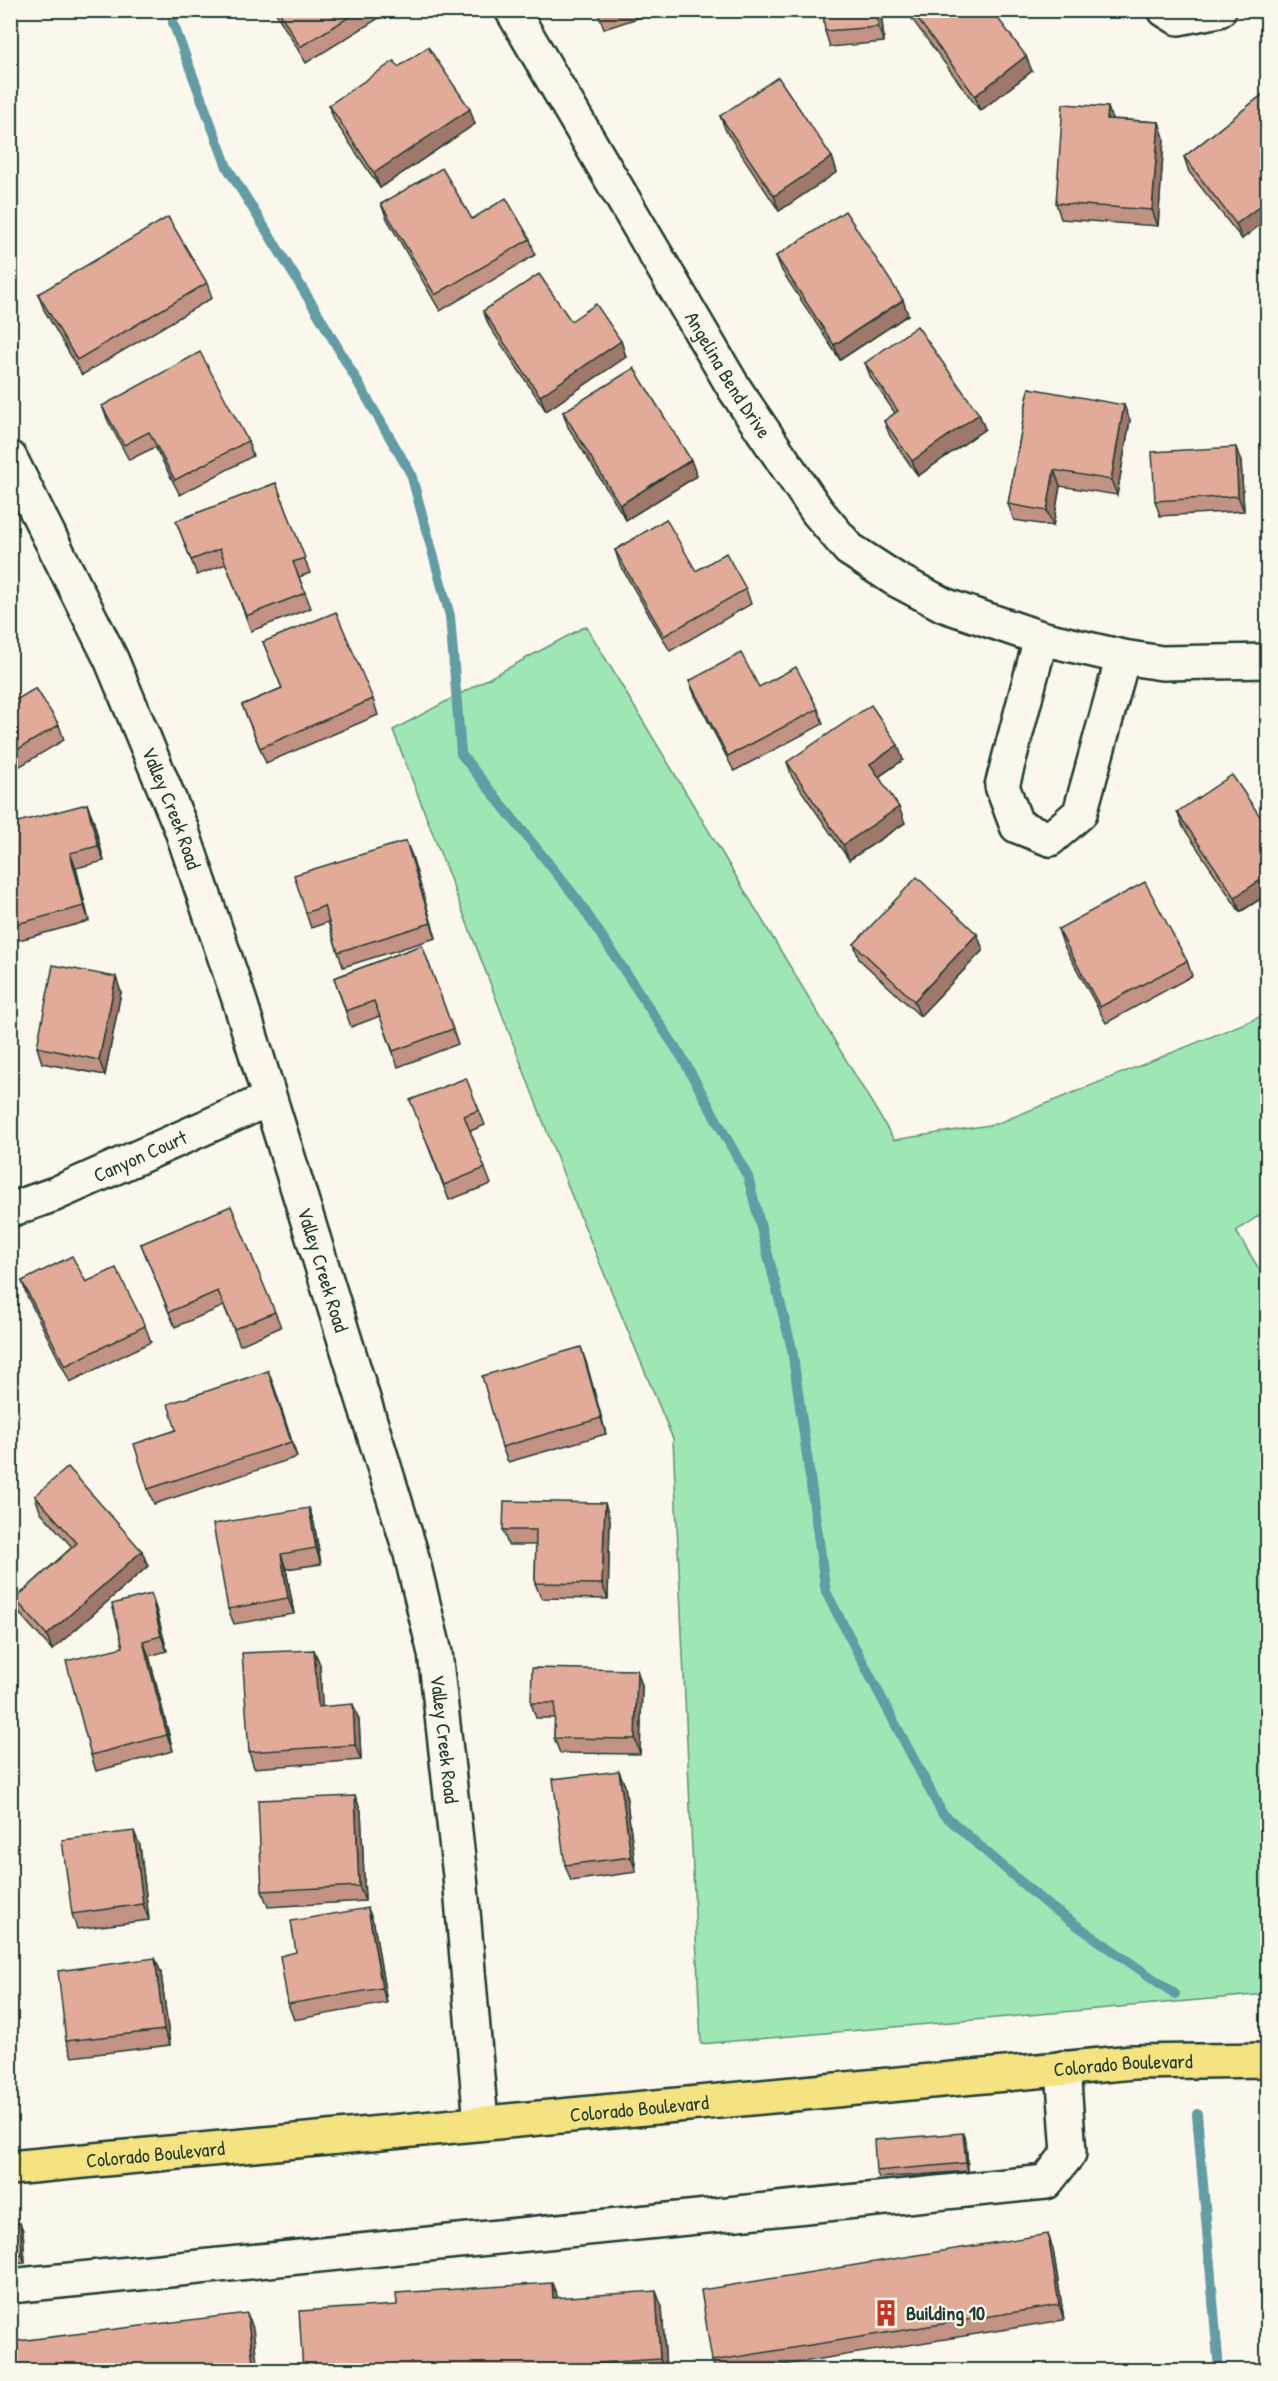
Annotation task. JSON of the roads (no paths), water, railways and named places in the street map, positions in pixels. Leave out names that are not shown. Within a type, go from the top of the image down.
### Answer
[{"type":"main road","name":"Colorado Boulevard","points":[[10,2168],[1063,2068],[1133,2062],[1268,2060]]},
{"type":"street","name":"Angelina Bend Drive","points":[[512,10],[734,388],[817,511],[849,549],[895,579],[944,605],[1041,638],[1123,657],[1162,663],[1268,661]]},
{"type":"street","points":[[1165,10],[1178,18],[1219,10]]},
{"type":"street","name":"Valley Creek Road","points":[[10,458],[111,658],[181,828],[239,999],[410,1550],[435,1653],[460,1876],[481,2123]]},
{"type":"street","points":[[1041,638],[1002,786],[1017,826],[1050,839],[1080,813],[1123,657]]},
{"type":"street","name":"Canyon Court","points":[[10,1210],[55,1194],[269,1099]]},
{"type":"street","points":[[10,2286],[1046,2182],[1069,2152],[1063,2068]]},
{"type":"waterway","points":[[174,10],[173,23],[227,167],[320,317],[411,474],[450,616],[461,754],[577,899],[683,1059],[748,1177],[792,1349],[826,1592],[942,1813],[1045,1903],[1175,1994]]},
{"type":"waterway","points":[[1197,2114],[1219,2370]]},
{"type":"place","name":"Building 10","points":[[886,2313]]}]
